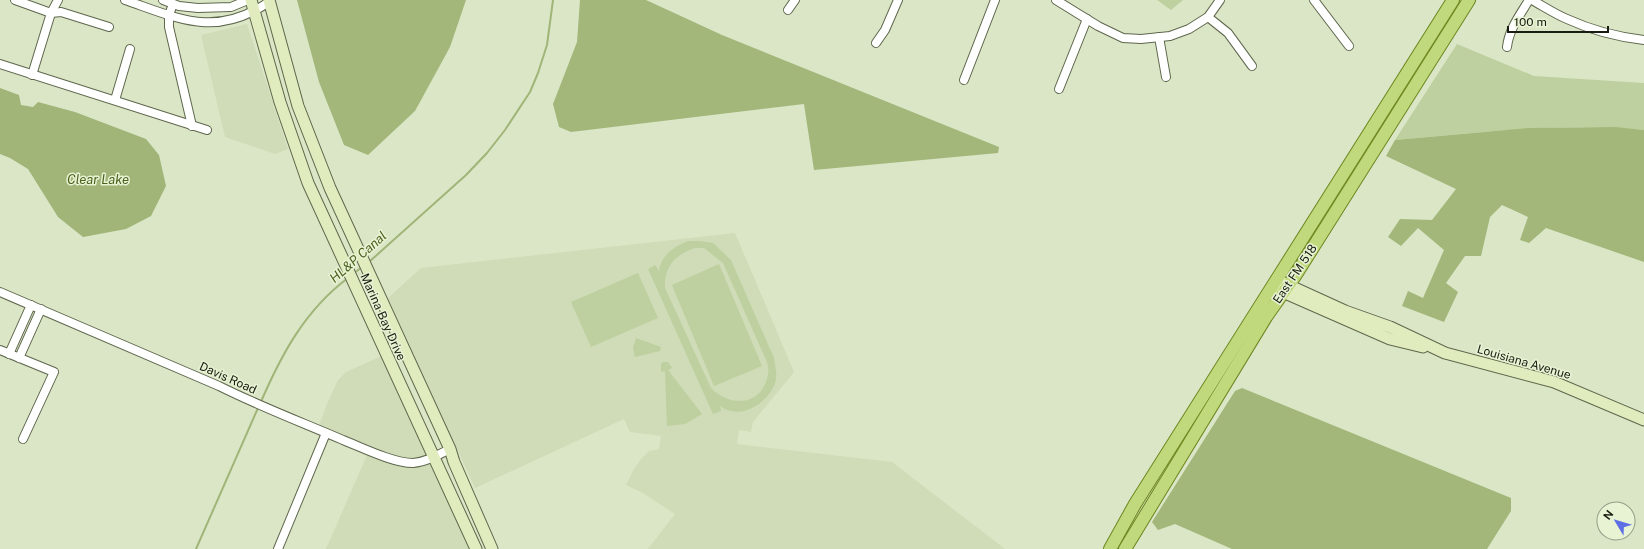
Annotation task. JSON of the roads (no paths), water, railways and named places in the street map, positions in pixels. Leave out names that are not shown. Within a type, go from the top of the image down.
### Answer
[{"type":"main road","name":"Marina Bay Drive","points":[[249,0],[254,12],[280,102],[308,183],[476,549]]},
{"type":"main road","name":"East FM 518","points":[[1350,176],[1453,0]]},
{"type":"main road","name":"East FM 518","points":[[1110,549],[1135,504],[1202,397],[1280,286],[1350,176],[1469,0]]},
{"type":"main road","name":"Marina Bay Drive","points":[[269,1],[298,106],[330,188],[373,285],[450,449],[476,512],[488,548]]},
{"type":"main road","points":[[308,183],[316,180],[330,188]]},
{"type":"main road","name":"East FM 518","points":[[1124,549],[1266,317],[1280,286]]},
{"type":"main road","name":"Louisiana Avenue","points":[[1280,286],[1390,327],[1439,350],[1554,382],[1644,420]]},
{"type":"main road","points":[[380,342],[397,334]]},
{"type":"main road","points":[[1202,397],[1214,404]]},
{"type":"main road","points":[[1135,504],[1148,511]]},
{"type":"main road","points":[[463,518],[476,512]]},
{"type":"street","points":[[15,0],[51,13],[61,12],[109,27]]},
{"type":"street","points":[[32,74],[51,13],[57,0]]},
{"type":"street","points":[[125,0],[193,22],[218,23],[254,12],[269,1]]},
{"type":"street","points":[[163,0],[179,6],[198,8],[231,7],[249,0]]},
{"type":"street","points":[[255,0],[269,1]]},
{"type":"street","points":[[788,10],[795,0]]},
{"type":"street","points":[[876,43],[885,30],[898,0]]},
{"type":"street","points":[[964,80],[995,0]]},
{"type":"street","points":[[1056,0],[1087,19],[1123,38],[1141,39],[1170,36],[1189,29],[1208,17],[1220,0]]},
{"type":"street","points":[[1314,0],[1349,46]]},
{"type":"street","points":[[1507,47],[1508,36],[1513,26],[1531,0],[1567,19],[1586,26],[1627,38],[1644,40]]},
{"type":"street","points":[[173,4],[169,15],[168,27],[192,126]]},
{"type":"street","points":[[1208,17],[1228,33],[1252,66]]},
{"type":"street","points":[[1058,89],[1087,19]]},
{"type":"street","points":[[1159,37],[1166,77]]},
{"type":"street","points":[[115,100],[130,48]]},
{"type":"street","points":[[0,64],[207,130]]},
{"type":"street","name":"Davis Road","points":[[0,292],[219,386],[242,398],[373,452],[405,462],[424,461],[450,449]]},
{"type":"street","points":[[9,354],[31,305]]},
{"type":"street","points":[[19,358],[41,309]]},
{"type":"street","points":[[0,350],[54,372],[23,440]]},
{"type":"street","points":[[278,549],[326,433]]},
{"type":"water","name":"Clear Lake","points":[[0,88],[19,95],[21,105],[33,107],[38,102],[75,112],[146,139],[159,155],[166,186],[151,216],[126,229],[83,237],[58,217],[28,169],[0,154]]},
{"type":"waterway","name":"HL&P Canal","points":[[369,262],[466,175],[487,153],[505,130],[530,92],[538,73],[547,45],[553,0]]},
{"type":"waterway","name":"HL&P Canal","points":[[353,274],[362,267]]},
{"type":"waterway","name":"HL&P Canal","points":[[260,404],[286,351],[307,319],[319,304],[348,278]]},
{"type":"waterway","name":"HL&P Canal","points":[[196,549],[258,408]]}]
